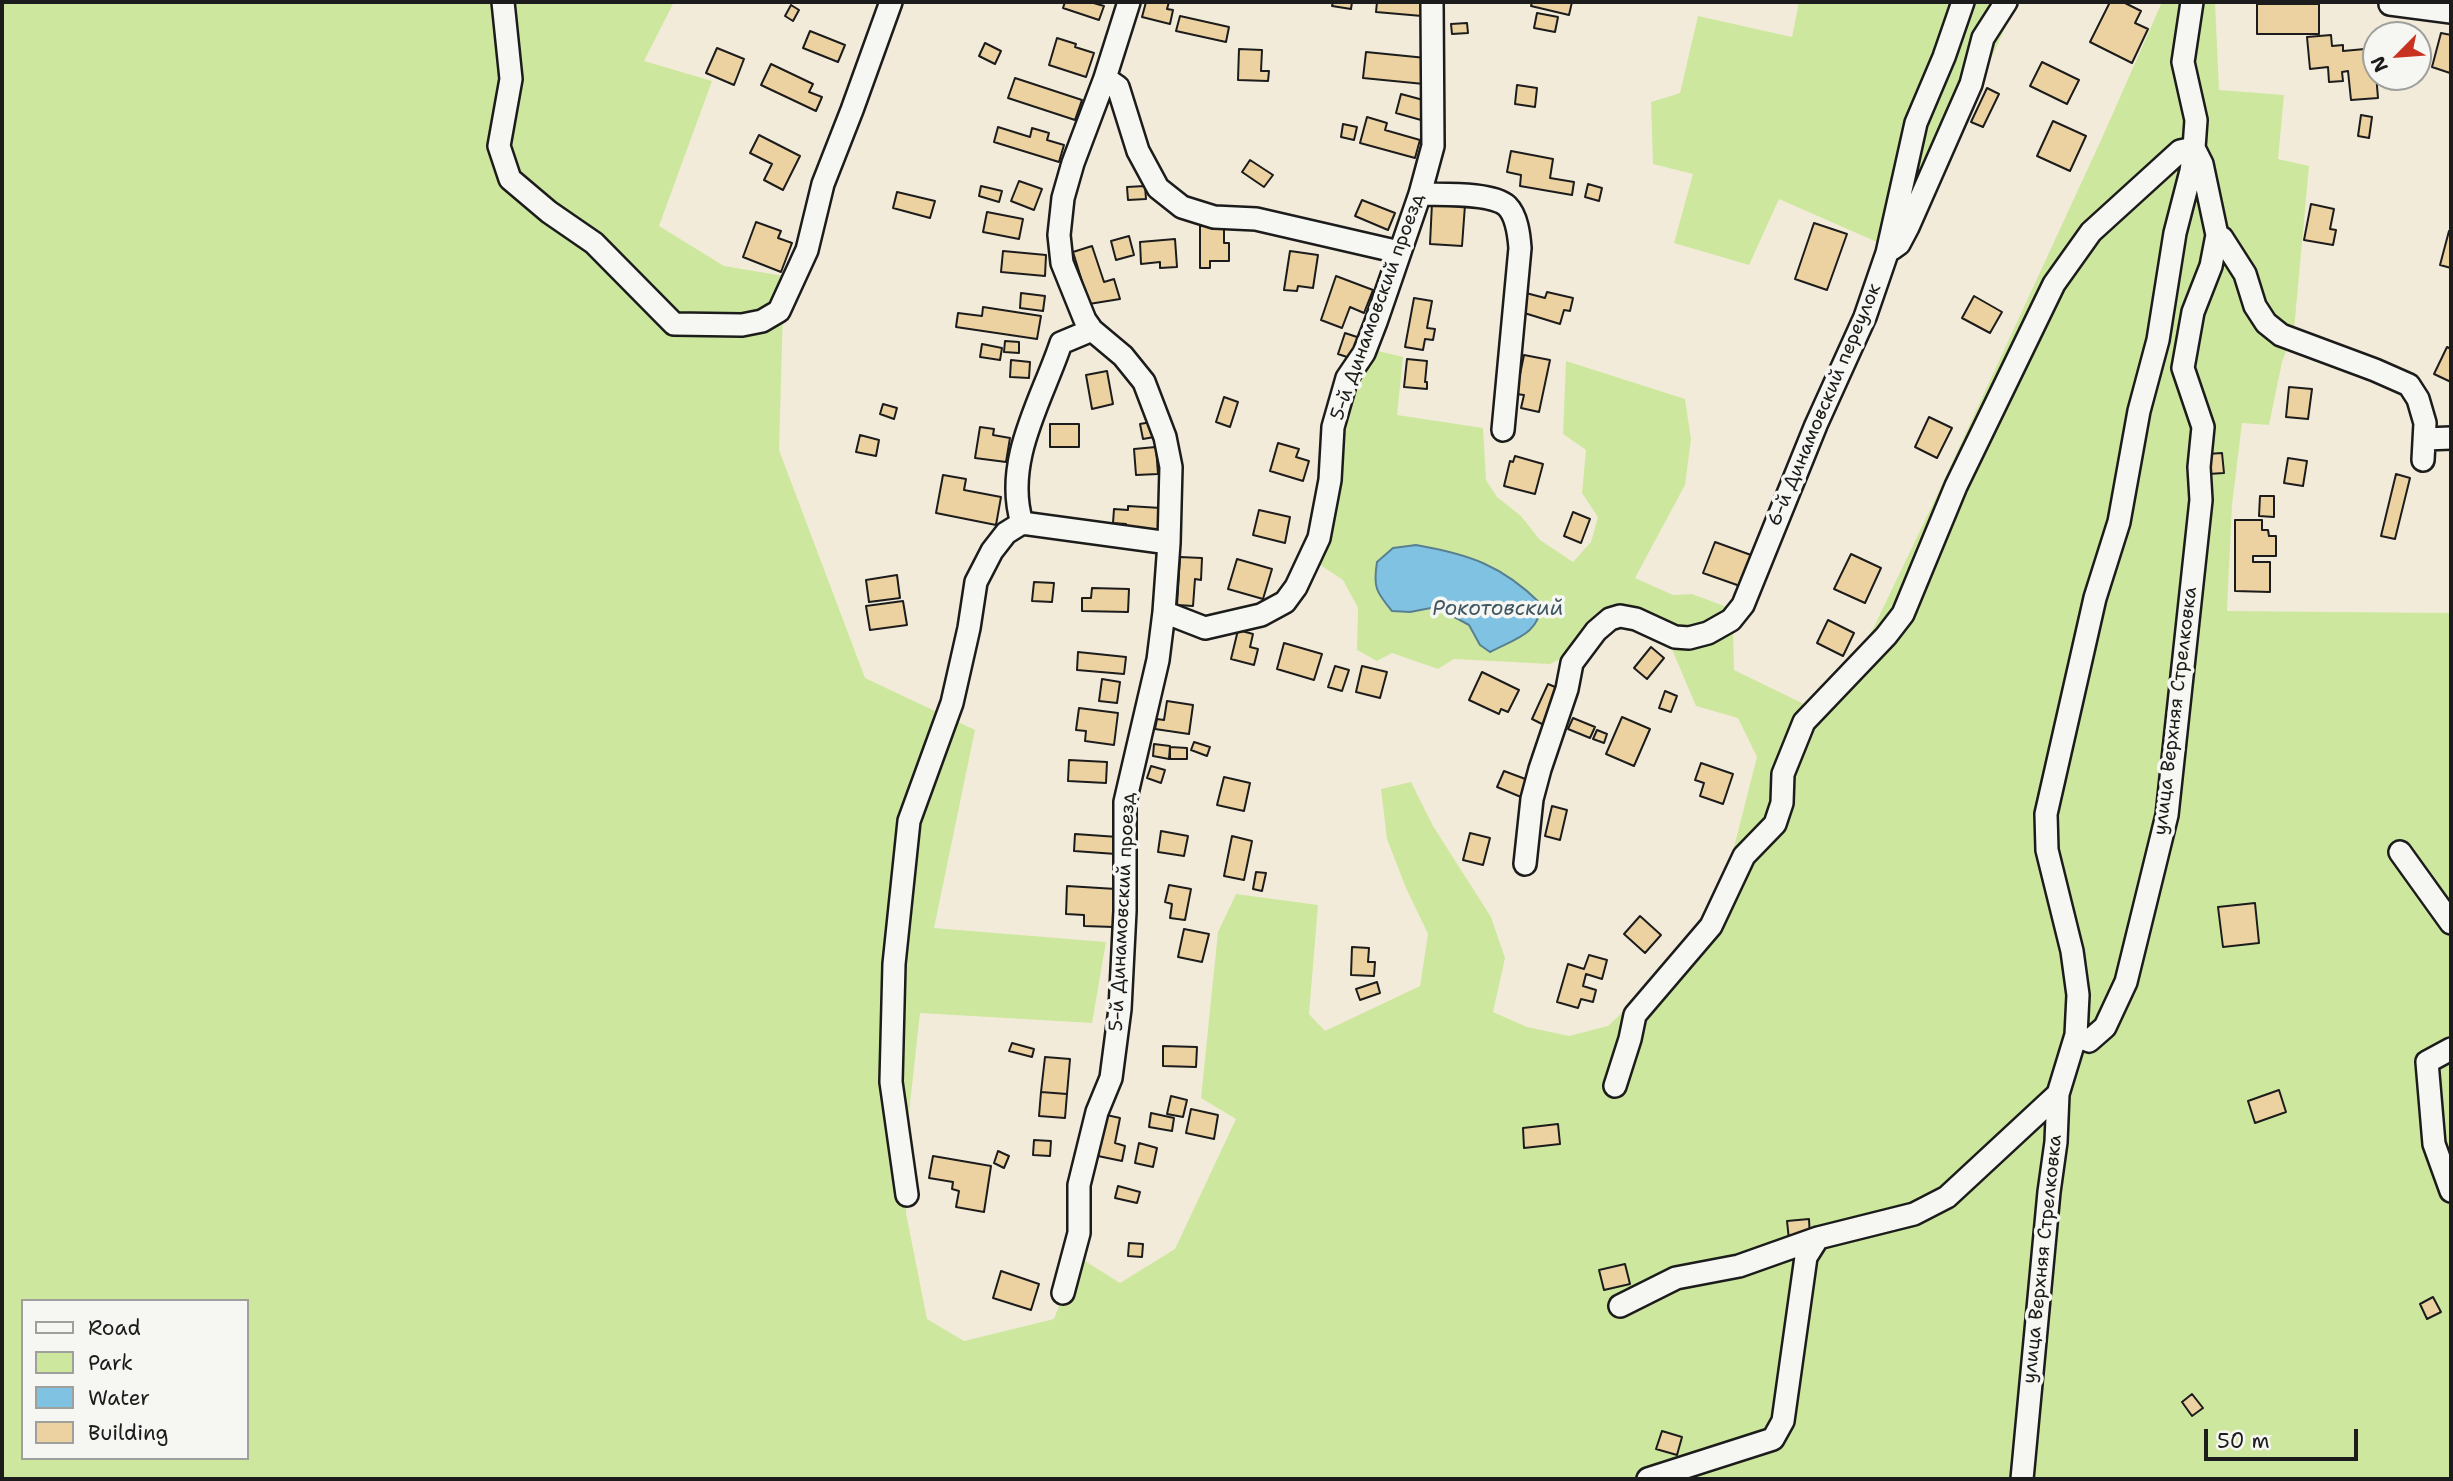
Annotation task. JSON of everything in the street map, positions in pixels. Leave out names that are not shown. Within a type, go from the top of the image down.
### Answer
[{"type":"street","points":[[503,2],[511,79],[499,146],[510,179],[549,212],[594,243],[674,324],[742,325],[762,321],[779,311],[807,250],[823,184],[891,2]]},
{"type":"street","name":"5-й Динамовский проезд","points":[[1063,1293],[1079,1233],[1079,1185],[1097,1112],[1111,1078],[1120,1009],[1124,939],[1125,802],[1158,660],[1168,543],[1171,467],[1166,436],[1144,382],[1123,356],[1092,330],[1062,262],[1060,217],[1073,163],[1105,78],[1129,2]]},
{"type":"street","name":"5-й Динамовский проезд","points":[[1164,612],[1205,628],[1261,615],[1285,602],[1296,587],[1319,538],[1330,480],[1333,427],[1347,379],[1364,353],[1377,323],[1433,146],[1433,2]]},
{"type":"street","name":"6-й Динамовский переулок","points":[[1525,864],[1532,799],[1567,690],[1572,663],[1596,631],[1610,619],[1620,616],[1636,619],[1675,637],[1689,638],[1708,634],[1731,620],[1744,605],[1816,425],[1865,317],[1887,253],[1916,123],[1944,57],[1963,2]]},
{"type":"street","points":[[1887,253],[1899,244],[1908,227],[1971,84],[1983,38],[2006,2]]},
{"type":"street","name":"улица Верхняя Стрелковка","points":[[2022,1479],[2056,1142],[2058,1094],[2076,1035],[2089,1041],[2105,1027],[2126,982],[2167,815],[2201,500],[2199,467],[2203,427],[2183,368],[2193,312],[2211,266],[2217,235],[2202,164],[2194,148],[2196,120],[2182,62],[2192,2]]},
{"type":"street","points":[[2390,4],[2451,12]]},
{"type":"street","points":[[1105,78],[1118,87],[1138,151],[1158,188],[1182,208],[1214,217],[1256,219],[1399,252]]},
{"type":"street","points":[[1615,1086],[1630,1039],[1634,1015],[1711,926],[1744,856],[1775,824],[1782,803],[1783,775],[1804,722],[1886,636],[1903,614],[1956,486],[2054,284],[2091,232],[2180,150],[2194,148],[2175,233],[2158,340],[2139,411],[2119,522],[2095,598],[2046,814],[2047,850],[2072,951],[2078,995],[2076,1035]]},
{"type":"street","points":[[1420,194],[1496,199],[1509,208],[1518,229],[1520,248],[1503,430]]},
{"type":"street","points":[[2217,235],[2222,238],[2245,274],[2255,306],[2266,323],[2281,335],[2409,385],[2418,399],[2426,423],[2424,449],[2451,438]]},
{"type":"street","points":[[1022,523],[1016,503],[1024,437],[1061,343],[1092,330]]},
{"type":"street","points":[[907,1195],[891,1082],[894,964],[909,821],[951,703],[969,628],[976,582],[1006,533],[1022,523],[1168,543]]},
{"type":"street","points":[[2400,852],[2451,923]]},
{"type":"street","points":[[2451,1049],[2427,1062],[2434,1144],[2451,1191]]},
{"type":"street","points":[[1620,1306],[1676,1278],[1739,1266],[1818,1238],[1914,1214],[1947,1197],[2058,1094]]},
{"type":"street","points":[[1648,1479],[1773,1438],[1783,1421],[1806,1257],[1818,1238]]},
{"type":"green space","points":[[2,2],[674,2],[644,61],[712,81],[659,226],[724,266],[784,276],[779,450],[865,678],[975,730],[934,928],[1106,942],[1092,1023],[920,1013],[907,1131],[906,1213],[927,1319],[964,1341],[1054,1319],[1063,1295],[1085,1261],[1120,1283],[1175,1249],[1236,1119],[1201,1098],[1218,932],[1236,894],[1318,905],[1309,1014],[1325,1031],[1420,986],[1428,934],[1387,839],[1381,789],[1411,782],[1433,826],[1491,917],[1505,958],[1493,1012],[1527,1027],[1569,1036],[1608,1026],[1629,1006],[1695,935],[1732,855],[1757,757],[1738,718],[1696,706],[1668,640],[1733,629],[1734,670],[1808,706],[1844,672],[1873,629],[1939,491],[2162,2],[2215,2],[2219,90],[2284,95],[2278,159],[2309,166],[2294,330],[2282,362],[2269,425],[2242,423],[2232,505],[2227,611],[2451,613],[2451,1479],[2,1479]]},
{"type":"green space","points":[[1799,2],[2017,2],[1902,253],[1779,199],[1749,265],[1674,243],[1693,174],[1653,164],[1651,102],[1680,93],[1698,16],[1792,37]]},
{"type":"green space","points":[[1370,349],[1403,357],[1397,415],[1483,428],[1486,480],[1497,497],[1521,516],[1540,540],[1573,562],[1591,542],[1598,517],[1582,493],[1586,450],[1563,434],[1566,361],[1685,399],[1691,439],[1685,485],[1635,578],[1673,595],[1692,594],[1735,610],[1689,632],[1634,611],[1550,664],[1454,659],[1438,669],[1392,653],[1377,661],[1357,650],[1358,608],[1343,580],[1314,561],[1339,426]],"holes":[[[1416,545],[1510,641],[1490,652],[1480,645],[1469,625],[1436,607],[1377,562],[1394,548]]]},
{"type":"water","name":"Рокотовский","points":[[1416,545],[1468,557],[1498,571],[1541,604],[1536,622],[1524,634],[1490,652],[1480,645],[1469,625],[1436,607],[1410,612],[1392,611],[1377,589],[1377,562],[1393,548]]},
{"type":"building","points":[[1065,2],[1090,2],[1104,6],[1099,20],[1063,8]]},
{"type":"building","points":[[1146,2],[1169,2],[1167,9],[1173,10],[1170,24],[1142,17]]},
{"type":"building","points":[[1333,2],[1352,2],[1351,9],[1332,6]]},
{"type":"building","points":[[1377,2],[1423,2],[1422,16],[1376,12]]},
{"type":"building","points":[[1532,2],[1572,2],[1569,15],[1531,6]]},
{"type":"building","points":[[2110,2],[2123,2],[2141,11],[2135,23],[2148,29],[2132,63],[2090,42]]},
{"type":"building","points":[[2257,4],[2319,4],[2319,34],[2257,34]]},
{"type":"building","points":[[791,5],[799,10],[793,21],[785,16]]},
{"type":"building","points":[[1537,13],[1558,17],[1555,32],[1534,28]]},
{"type":"building","points":[[1180,16],[1229,27],[1226,42],[1176,31]]},
{"type":"building","points":[[1467,23],[1468,33],[1452,34],[1451,24]]},
{"type":"building","points":[[810,31],[845,45],[838,62],[803,48]]},
{"type":"building","points":[[2441,33],[2451,35],[2450,73],[2432,67]]},
{"type":"building","points":[[2331,35],[2332,46],[2343,45],[2343,51],[2362,49],[2362,91],[2377,91],[2378,98],[2351,100],[2348,71],[2342,72],[2343,81],[2329,82],[2328,67],[2310,69],[2307,37]]},
{"type":"building","points":[[1057,38],[1094,53],[1086,77],[1049,65]]},
{"type":"building","points":[[985,43],[1001,51],[995,64],[979,56]]},
{"type":"building","points":[[717,48],[744,59],[734,85],[706,73]]},
{"type":"building","points":[[1239,49],[1262,50],[1261,71],[1269,71],[1268,81],[1238,80]]},
{"type":"building","points":[[1366,52],[1426,58],[1424,84],[1363,78]]},
{"type":"building","points":[[2042,62],[2079,80],[2067,104],[2030,86]]},
{"type":"building","points":[[771,64],[813,84],[809,92],[822,97],[816,111],[761,85]]},
{"type":"building","points":[[1015,78],[1082,100],[1075,120],[1008,98]]},
{"type":"building","points":[[1517,85],[1537,88],[1535,107],[1515,104]]},
{"type":"building","points":[[1987,88],[1999,94],[1983,127],[1971,122]]},
{"type":"building","points":[[1401,94],[1427,101],[1421,120],[1396,113]]},
{"type":"building","points":[[2361,115],[2372,117],[2369,138],[2358,136]]},
{"type":"building","points":[[1367,117],[1387,123],[1385,130],[1420,140],[1415,158],[1360,143]]},
{"type":"building","points":[[2053,121],[2086,136],[2070,171],[2037,156]]},
{"type":"building","points":[[1343,124],[1357,127],[1354,140],[1341,137]]},
{"type":"building","points":[[998,127],[1030,137],[1032,128],[1049,133],[1047,140],[1064,145],[1059,162],[994,142]]},
{"type":"building","points":[[759,135],[800,156],[783,190],[764,180],[772,164],[750,153]]},
{"type":"building","points":[[1511,151],[1553,159],[1550,178],[1574,182],[1572,195],[1520,186],[1521,175],[1507,172]]},
{"type":"building","points":[[1250,160],[1273,175],[1264,187],[1242,172]]},
{"type":"building","points":[[1019,181],[1042,189],[1034,210],[1011,201]]},
{"type":"building","points":[[1588,184],[1602,188],[1599,201],[1585,197]]},
{"type":"building","points":[[981,186],[1002,191],[999,202],[979,196]]},
{"type":"building","points":[[1145,186],[1146,199],[1128,200],[1127,187]]},
{"type":"building","points":[[897,192],[935,201],[930,218],[893,208]]},
{"type":"building","points":[[1362,200],[1395,213],[1388,230],[1355,216]]},
{"type":"building","points":[[1432,203],[1465,205],[1462,246],[1430,244]]},
{"type":"building","points":[[2311,204],[2334,209],[2330,229],[2336,230],[2333,245],[2304,240]]},
{"type":"building","points":[[987,212],[1023,219],[1019,239],[983,232]]},
{"type":"building","points":[[756,222],[781,231],[778,238],[792,243],[781,272],[743,257]]},
{"type":"building","points":[[1814,223],[1847,234],[1827,290],[1795,279]]},
{"type":"building","points":[[1200,226],[1224,226],[1224,243],[1229,243],[1229,261],[1210,261],[1210,268],[1200,268]]},
{"type":"building","points":[[2449,231],[2451,232],[2451,268],[2440,265]]},
{"type":"building","points":[[1129,236],[1134,255],[1116,260],[1111,241]]},
{"type":"building","points":[[1175,239],[1177,267],[1160,268],[1160,262],[1141,264],[1140,242]]},
{"type":"building","points":[[1092,246],[1104,282],[1114,279],[1120,299],[1089,304],[1073,252]]},
{"type":"building","points":[[1003,251],[1046,255],[1045,276],[1001,272]]},
{"type":"building","points":[[1290,251],[1318,255],[1313,288],[1298,286],[1297,291],[1284,290]]},
{"type":"building","points":[[1336,276],[1373,290],[1364,313],[1350,307],[1342,328],[1321,320]]},
{"type":"building","points":[[1547,292],[1573,298],[1570,311],[1564,310],[1560,324],[1521,312],[1526,293],[1545,298]]},
{"type":"building","points":[[1021,293],[1045,296],[1043,311],[1020,308]]},
{"type":"building","points":[[1974,296],[2002,312],[1990,333],[1962,318]]},
{"type":"building","points":[[1414,298],[1432,301],[1427,328],[1435,329],[1433,340],[1425,339],[1423,350],[1405,347]]},
{"type":"building","points":[[983,307],[1041,316],[1037,339],[956,327],[958,313],[982,316]]},
{"type":"building","points":[[1345,333],[1360,338],[1353,359],[1338,354]]},
{"type":"building","points":[[1005,341],[1019,342],[1019,353],[1004,352]]},
{"type":"building","points":[[982,344],[1002,348],[1000,360],[980,357]]},
{"type":"building","points":[[2447,347],[2451,349],[2451,382],[2434,374]]},
{"type":"building","points":[[1524,355],[1550,360],[1539,412],[1521,408],[1524,395],[1516,394]]},
{"type":"building","points":[[1407,359],[1427,361],[1427,389],[1404,387]]},
{"type":"building","points":[[1011,360],[1030,362],[1029,378],[1010,377]]},
{"type":"building","points":[[1107,371],[1113,404],[1092,409],[1086,375]]},
{"type":"building","points":[[2289,387],[2312,389],[2308,419],[2286,417]]},
{"type":"building","points":[[1224,397],[1238,402],[1230,427],[1216,422]]},
{"type":"building","points":[[883,404],[897,408],[894,419],[880,414]]},
{"type":"building","points":[[1929,417],[1952,428],[1937,458],[1915,447]]},
{"type":"building","points":[[1151,422],[1154,437],[1143,439],[1140,424]]},
{"type":"building","points":[[1050,424],[1079,424],[1079,447],[1050,447]]},
{"type":"building","points":[[980,427],[994,429],[993,435],[1010,438],[1006,462],[975,458]]},
{"type":"building","points":[[860,435],[879,440],[876,456],[856,452]]},
{"type":"building","points":[[1278,443],[1299,449],[1296,457],[1309,461],[1303,481],[1270,471]]},
{"type":"building","points":[[1156,447],[1158,474],[1136,475],[1134,449]]},
{"type":"building","points":[[2222,453],[2224,473],[2208,474],[2207,454]]},
{"type":"building","points":[[1515,456],[1543,464],[1535,494],[1504,486],[1510,461],[1513,462]]},
{"type":"building","points":[[2288,458],[2307,461],[2303,486],[2284,483]]},
{"type":"building","points":[[2396,474],[2410,478],[2395,539],[2381,536]]},
{"type":"building","points":[[943,475],[966,479],[964,490],[1001,497],[996,525],[936,513]]},
{"type":"building","points":[[2260,496],[2274,496],[2274,517],[2259,516]]},
{"type":"building","points":[[1128,506],[1161,508],[1159,532],[1126,529],[1126,524],[1113,523],[1114,509],[1128,510]]},
{"type":"building","points":[[1259,510],[1290,517],[1285,543],[1253,535]]},
{"type":"building","points":[[1573,512],[1590,519],[1581,543],[1564,536]]},
{"type":"building","points":[[2235,520],[2262,520],[2262,530],[2268,530],[2269,536],[2276,536],[2276,556],[2253,556],[2253,562],[2270,562],[2270,592],[2235,591]]},
{"type":"building","points":[[1715,542],[1751,555],[1740,586],[1703,573]]},
{"type":"building","points":[[1851,554],[1881,568],[1865,603],[1834,589]]},
{"type":"building","points":[[1180,557],[1202,558],[1201,580],[1195,579],[1193,606],[1177,605]]},
{"type":"building","points":[[1237,559],[1272,569],[1263,599],[1228,589]]},
{"type":"building","points":[[897,575],[900,598],[869,602],[866,580]]},
{"type":"building","points":[[1034,582],[1054,583],[1052,602],[1032,601]]},
{"type":"building","points":[[1092,588],[1129,589],[1128,612],[1082,611],[1082,598],[1091,598]]},
{"type":"building","points":[[903,601],[907,625],[870,630],[866,606]]},
{"type":"building","points":[[1828,620],[1854,633],[1843,656],[1817,643]]},
{"type":"building","points":[[1238,630],[1253,634],[1250,647],[1258,649],[1254,665],[1231,659]]},
{"type":"building","points":[[1284,643],[1322,654],[1314,680],[1277,669]]},
{"type":"building","points":[[1651,647],[1664,658],[1647,679],[1634,668]]},
{"type":"building","points":[[1078,652],[1126,657],[1124,674],[1077,670]]},
{"type":"building","points":[[1335,666],[1349,670],[1342,691],[1328,687]]},
{"type":"building","points":[[1362,666],[1387,672],[1380,698],[1356,692]]},
{"type":"building","points":[[1482,672],[1519,690],[1508,712],[1501,709],[1499,714],[1469,700]]},
{"type":"building","points":[[1102,679],[1120,682],[1117,703],[1099,701]]},
{"type":"building","points":[[1548,684],[1560,689],[1544,725],[1532,719]]},
{"type":"building","points":[[1665,691],[1677,696],[1671,712],[1659,708]]},
{"type":"building","points":[[1167,701],[1193,705],[1189,734],[1155,729],[1157,719],[1164,720]]},
{"type":"building","points":[[1079,708],[1118,713],[1114,745],[1085,741],[1086,731],[1076,730]]},
{"type":"building","points":[[1622,717],[1650,729],[1634,766],[1606,754]]},
{"type":"building","points":[[1573,718],[1595,727],[1590,738],[1568,729]]},
{"type":"building","points":[[1597,730],[1607,734],[1604,743],[1593,739]]},
{"type":"building","points":[[1194,742],[1210,747],[1207,756],[1191,750]]},
{"type":"building","points":[[1154,744],[1170,746],[1169,759],[1153,756]]},
{"type":"building","points":[[1170,747],[1187,748],[1187,759],[1170,759]]},
{"type":"building","points":[[1069,760],[1107,762],[1106,783],[1068,781]]},
{"type":"building","points":[[1701,763],[1733,774],[1723,804],[1700,796],[1704,783],[1695,780]]},
{"type":"building","points":[[1151,766],[1165,770],[1161,783],[1147,778]]},
{"type":"building","points":[[1504,771],[1528,780],[1521,797],[1497,787]]},
{"type":"building","points":[[1224,777],[1250,783],[1244,811],[1217,805]]},
{"type":"building","points":[[1552,806],[1567,810],[1560,840],[1545,836]]},
{"type":"building","points":[[1161,831],[1188,836],[1184,856],[1158,852]]},
{"type":"building","points":[[1470,833],[1490,838],[1483,865],[1463,860]]},
{"type":"building","points":[[1075,834],[1118,837],[1116,854],[1074,851]]},
{"type":"building","points":[[1232,836],[1252,841],[1244,880],[1224,876]]},
{"type":"building","points":[[1256,872],[1266,873],[1262,891],[1253,889]]},
{"type":"building","points":[[1169,885],[1191,889],[1185,920],[1170,918],[1172,904],[1165,902]]},
{"type":"building","points":[[1067,886],[1116,889],[1114,927],[1084,926],[1084,915],[1066,914]]},
{"type":"building","points":[[2255,903],[2259,943],[2223,947],[2218,907]]},
{"type":"building","points":[[1640,916],[1661,935],[1645,953],[1624,934]]},
{"type":"building","points":[[1184,929],[1209,934],[1202,962],[1178,957]]},
{"type":"building","points":[[1352,947],[1369,948],[1368,962],[1375,962],[1374,976],[1351,975]]},
{"type":"building","points":[[1589,955],[1607,960],[1602,979],[1586,974],[1583,986],[1596,990],[1593,1002],[1581,999],[1578,1008],[1557,1002],[1568,964],[1584,969]]},
{"type":"building","points":[[1377,982],[1380,993],[1360,1000],[1356,989]]},
{"type":"building","points":[[1012,1043],[1034,1049],[1032,1057],[1009,1051]]},
{"type":"building","points":[[1163,1046],[1197,1047],[1196,1067],[1163,1066]]},
{"type":"building","points":[[1045,1057],[1070,1059],[1067,1094],[1041,1092]]},
{"type":"building","points":[[2279,1090],[2286,1112],[2255,1123],[2248,1101]]},
{"type":"building","points":[[1041,1092],[1067,1094],[1065,1118],[1039,1116]]},
{"type":"building","points":[[1171,1096],[1187,1100],[1183,1117],[1167,1114]]},
{"type":"building","points":[[1191,1109],[1218,1115],[1214,1139],[1186,1133]]},
{"type":"building","points":[[1151,1113],[1174,1118],[1172,1131],[1149,1127]]},
{"type":"building","points":[[1102,1114],[1120,1118],[1115,1143],[1125,1146],[1122,1161],[1093,1155]]},
{"type":"building","points":[[1558,1124],[1560,1144],[1524,1148],[1523,1128]]},
{"type":"building","points":[[1034,1140],[1051,1141],[1050,1156],[1033,1155]]},
{"type":"building","points":[[1139,1143],[1157,1148],[1153,1167],[1135,1163]]},
{"type":"building","points":[[998,1151],[1009,1156],[1004,1168],[994,1163]]},
{"type":"building","points":[[933,1156],[991,1166],[984,1212],[956,1207],[959,1191],[952,1189],[953,1182],[929,1178]]},
{"type":"building","points":[[1118,1186],[1140,1192],[1137,1203],[1115,1198]]},
{"type":"building","points":[[1809,1219],[1810,1239],[1789,1240],[1787,1221]]},
{"type":"building","points":[[1129,1243],[1143,1244],[1142,1257],[1128,1256]]},
{"type":"building","points":[[1625,1264],[1630,1284],[1604,1290],[1599,1270]]},
{"type":"building","points":[[1001,1271],[1039,1284],[1031,1310],[993,1298]]},
{"type":"building","points":[[2433,1297],[2441,1312],[2427,1319],[2420,1304]]},
{"type":"building","points":[[2192,1394],[2203,1408],[2192,1416],[2182,1402]]},
{"type":"building","points":[[1662,1431],[1682,1437],[1677,1455],[1656,1449]]}]
